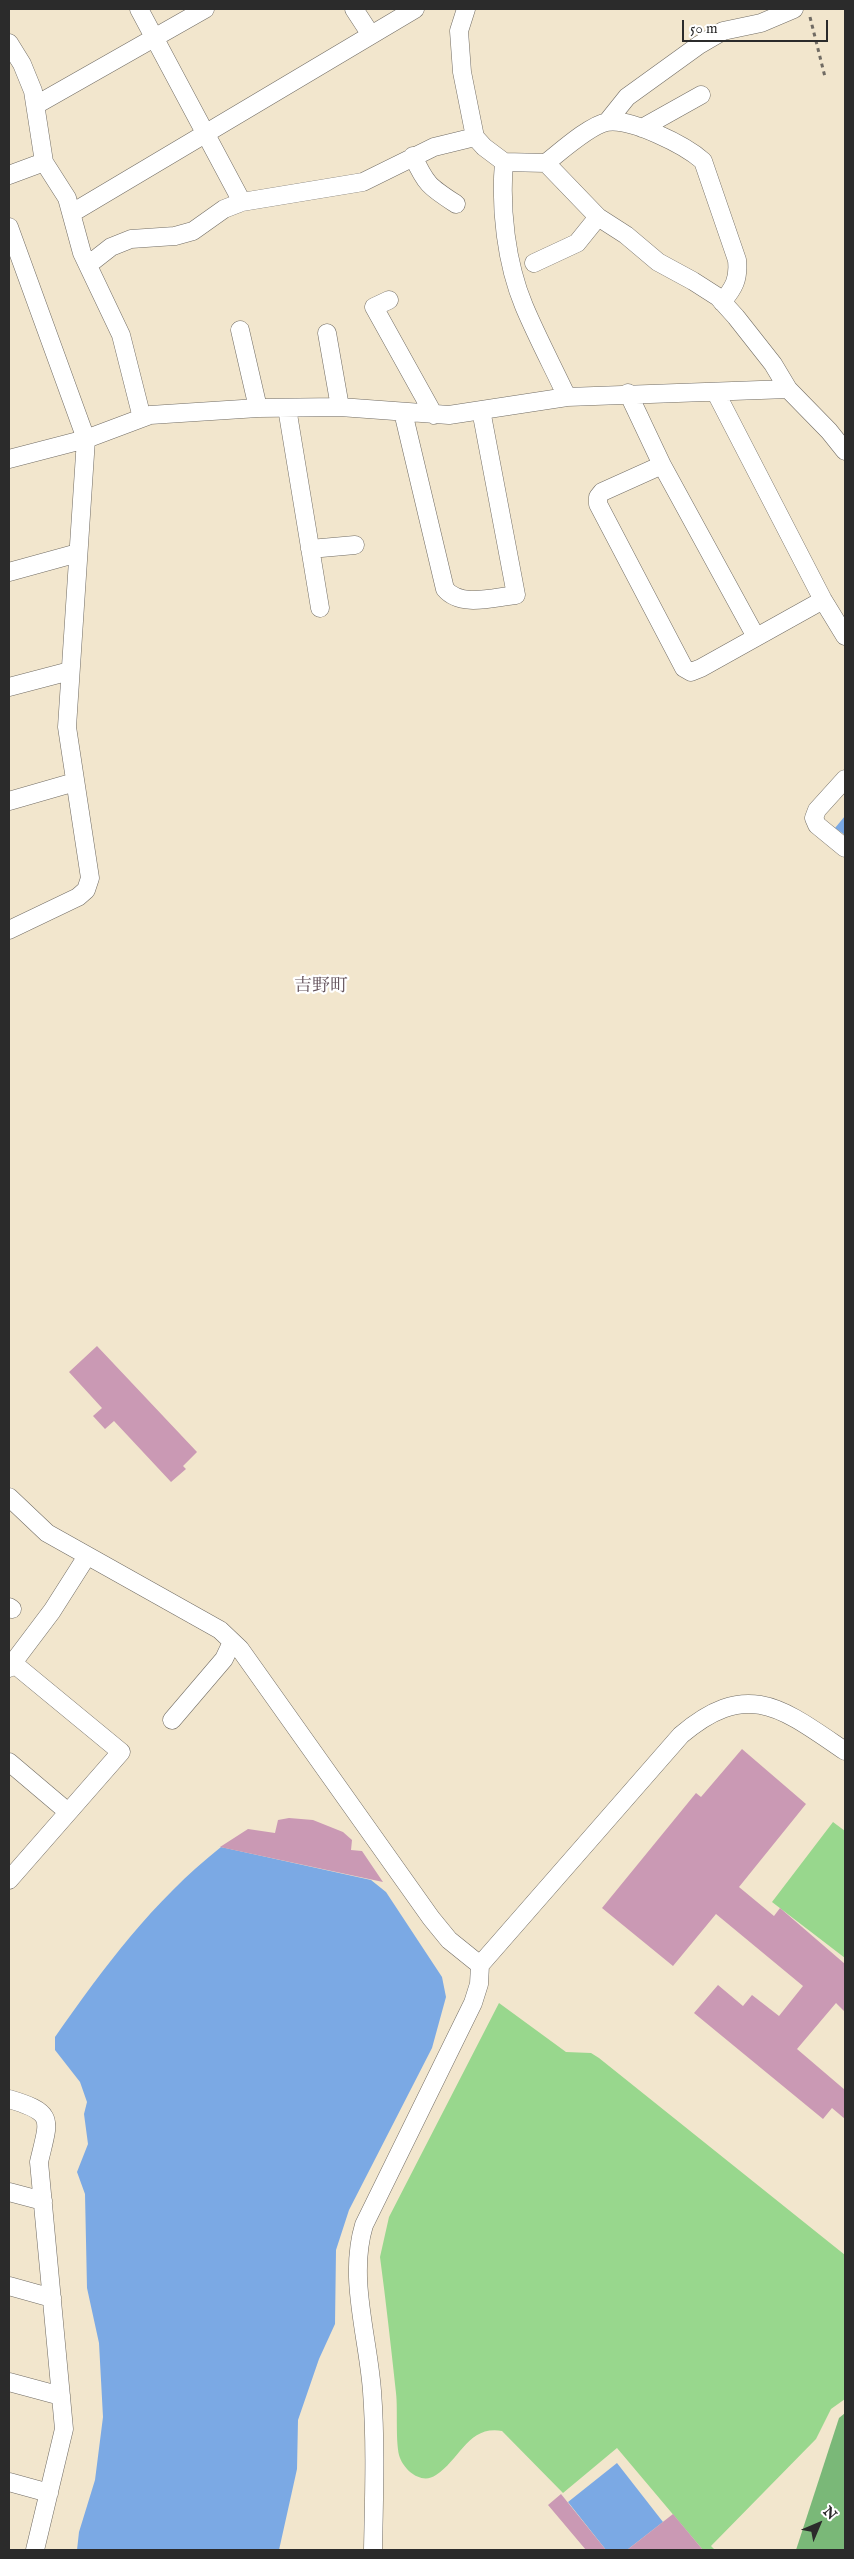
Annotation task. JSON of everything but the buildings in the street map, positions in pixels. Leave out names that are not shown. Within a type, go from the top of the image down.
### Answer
[{"type":"street","points":[[139,9],[242,202]]},
{"type":"street","points":[[36,105],[205,9]]},
{"type":"street","points":[[354,9],[371,35]]},
{"type":"street","points":[[72,213],[415,9]]},
{"type":"street","points":[[466,9],[459,31],[462,72],[475,137],[484,147],[504,162],[546,163],[594,128],[607,122],[627,97],[699,45],[722,31],[761,23],[794,9]]},
{"type":"street","points":[[9,42],[22,64],[34,91],[44,162],[50,175],[59,184],[72,213],[82,253],[121,335],[142,418]]},
{"type":"street","points":[[642,128],[700,95]]},
{"type":"street","points":[[607,122],[642,128],[693,152],[703,161],[737,260],[739,275],[735,287],[722,302]]},
{"type":"street","points":[[88,265],[111,247],[131,239],[176,236],[193,231],[224,209],[242,202],[363,182],[413,156],[475,137]]},
{"type":"street","points":[[413,156],[423,179],[431,188],[456,204]]},
{"type":"street","points":[[9,175],[44,162]]},
{"type":"street","points":[[504,162],[502,184],[514,273],[523,305],[567,397]]},
{"type":"street","points":[[546,163],[598,217],[626,235],[658,262],[693,281],[722,302],[772,364],[788,389],[829,431],[845,451]]},
{"type":"street","points":[[534,263],[578,243],[598,217]]},
{"type":"street","points":[[9,227],[86,439],[66,727],[90,878],[86,890],[78,897],[9,930]]},
{"type":"street","points":[[389,300],[374,308],[434,415]]},
{"type":"street","points":[[240,330],[258,408]]},
{"type":"street","points":[[327,333],[340,407]]},
{"type":"street","points":[[9,458],[86,439],[150,415],[258,408],[340,407],[434,415],[567,397],[628,393],[716,393],[788,389]]},
{"type":"street","points":[[628,393],[662,465],[756,637]]},
{"type":"street","points":[[716,393],[823,600],[845,636]]},
{"type":"street","points":[[287,408],[320,608]]},
{"type":"street","points":[[403,412],[445,589],[451,597],[462,600],[516,595],[482,410]]},
{"type":"street","points":[[662,465],[602,492],[598,497],[598,504],[678,660],[684,668],[692,672],[823,600]]},
{"type":"street","points":[[310,549],[355,545]]},
{"type":"street","points":[[9,572],[78,553]]},
{"type":"street","points":[[9,686],[70,671]]},
{"type":"street","points":[[845,780],[817,810],[814,818],[818,825],[845,848]]},
{"type":"street","points":[[9,801],[75,782]]},
{"type":"street","points":[[9,1496],[47,1533],[133,1579],[220,1630],[232,1642],[431,1918],[449,1940],[480,1965]]},
{"type":"street","points":[[12,1869],[68,1812],[121,1752],[11,1666],[52,1611],[87,1556]]},
{"type":"street","points":[[172,1720],[224,1658],[232,1642]]},
{"type":"street","points":[[373,2550],[374,2439],[366,2338],[359,2288],[359,2243],[364,2225],[473,2003],[479,1984],[480,1965],[680,1735],[702,1717],[724,1706],[748,1704],[772,1706],[796,1718],[845,1751]]},
{"type":"street","points":[[9,1762],[68,1812]]},
{"type":"street","points":[[9,2099],[33,2106],[46,2118],[47,2125],[39,2162],[64,2429],[35,2550]]},
{"type":"street","points":[[9,2192],[43,2201]]},
{"type":"street","points":[[9,2286],[52,2298]]},
{"type":"street","points":[[9,2382],[61,2396]]},
{"type":"street","points":[[9,2482],[49,2494]]},
{"type":"path","points":[[808,9],[825,77]]},
{"type":"green space","points":[[833,1822],[845,1831],[845,1958],[772,1902]]},
{"type":"green space","points":[[499,2003],[566,2052],[591,2053],[599,2058],[845,2255],[845,2399],[831,2409],[816,2439],[711,2546],[715,2550],[703,2550],[617,2448],[563,2493],[502,2431],[481,2433],[473,2438],[444,2469],[431,2478],[420,2477],[410,2472],[400,2458],[398,2452],[396,2393],[380,2257],[389,2217]]},
{"type":"green space","points":[[845,2413],[845,2550],[796,2550],[839,2418]]},
{"type":"water","points":[[845,816],[845,835],[835,828]]},
{"type":"water","points":[[221,1847],[371,1880],[386,1892],[442,1977],[446,1997],[432,2048],[349,2210],[336,2250],[335,2324],[319,2359],[298,2420],[297,2469],[279,2550],[77,2550],[79,2532],[95,2480],[103,2417],[99,2343],[87,2288],[85,2194],[77,2172],[88,2144],[84,2114],[87,2102],[80,2082],[55,2050],[55,2037],[111,1960],[151,1913],[196,1868]]},
{"type":"water","points":[[617,2463],[663,2522],[627,2550],[606,2550],[568,2502]]},
{"type":"district","name":"吉野町","points":[[321,987]]}]
